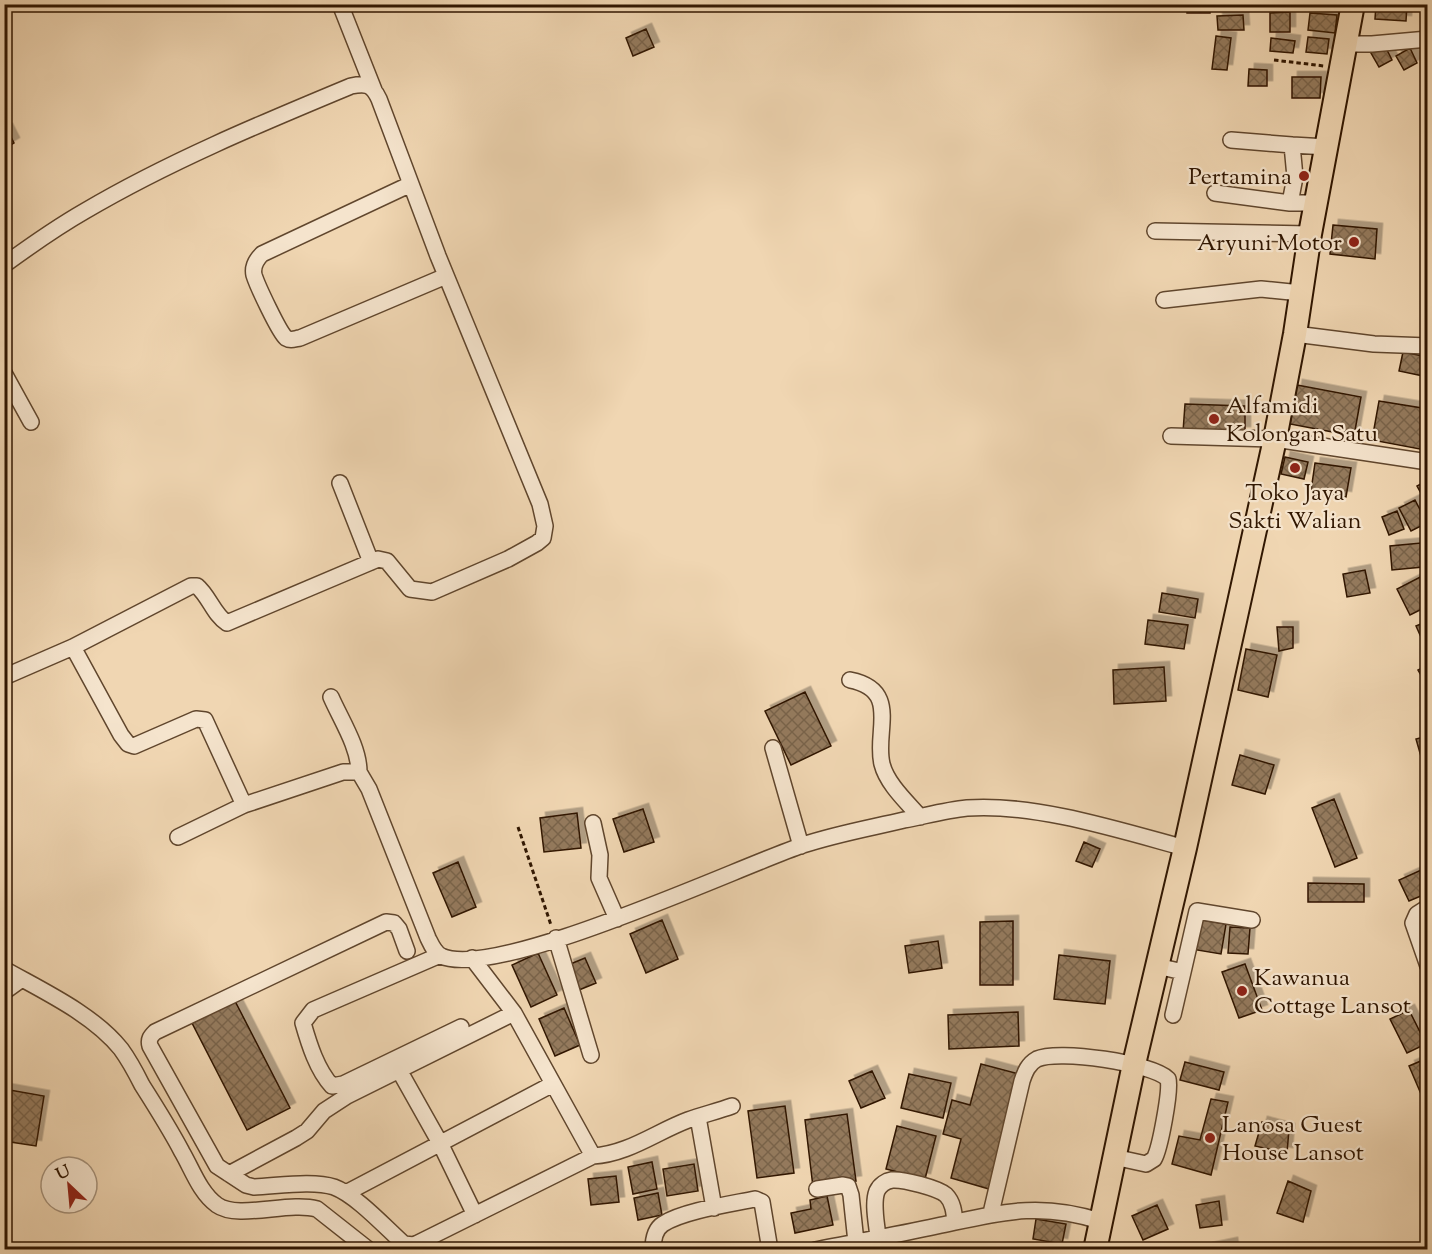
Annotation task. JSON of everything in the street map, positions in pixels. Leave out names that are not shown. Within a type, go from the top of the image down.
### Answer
[{"type":"highway","points":[[1095,1250],[1134,1064],[1185,848],[1275,439],[1295,334],[1315,203],[1353,4]]},
{"type":"street","points":[[4,677],[73,647],[191,586],[197,586],[204,592],[221,618],[227,623],[378,559],[387,561],[410,589],[432,592],[508,559],[532,547],[543,538],[545,532],[540,504],[446,276],[340,4]]},
{"type":"street","points":[[1347,44],[1428,39]]},
{"type":"street","points":[[4,265],[84,211],[140,181],[231,138],[351,86],[365,84],[374,90]]},
{"type":"street","points":[[1231,141],[1327,147]]},
{"type":"street","points":[[1290,203],[1295,177],[1292,145]]},
{"type":"street","points":[[411,184],[262,254],[257,259],[254,274],[278,328],[290,340],[300,338],[446,276]]},
{"type":"street","points":[[1215,193],[1290,203],[1315,203]]},
{"type":"street","points":[[1155,231],[1310,234]]},
{"type":"street","points":[[1164,300],[1261,289],[1301,293]]},
{"type":"street","points":[[1295,334],[1374,344],[1428,346]]},
{"type":"street","points":[[4,373],[31,422]]},
{"type":"street","points":[[1171,436],[1275,439],[1428,462]]},
{"type":"street","points":[[340,483],[371,562]]},
{"type":"street","points":[[73,647],[128,744],[134,746],[195,720],[205,720],[244,806]]},
{"type":"street","points":[[850,680],[864,682],[872,688],[878,699],[883,712],[882,764],[887,777],[920,817]]},
{"type":"street","points":[[331,697],[356,752],[359,772],[369,789],[428,938],[434,950],[440,955],[452,958],[472,958],[511,952],[617,919],[801,846],[840,834],[966,808],[1012,808],[1109,828],[1185,848]]},
{"type":"street","points":[[773,748],[801,846]]},
{"type":"street","points":[[178,837],[244,806],[343,772],[359,772]]},
{"type":"street","points":[[593,823],[600,855],[599,878],[617,919]]},
{"type":"street","points":[[1428,907],[1417,914],[1413,923],[1428,966]]},
{"type":"street","points":[[1173,1015],[1197,911],[1252,920]]},
{"type":"street","points":[[407,951],[399,929],[394,923],[386,922],[155,1032],[151,1036],[150,1046],[217,1166],[246,1185],[254,1187],[316,1184],[333,1187],[346,1193],[409,1246],[424,1241],[592,1156],[607,1155],[624,1149],[698,1117],[732,1106]]},
{"type":"street","points":[[556,938],[591,1055]]},
{"type":"street","points":[[440,955],[313,1010],[303,1023],[325,1078],[332,1086],[343,1084],[461,1027]]},
{"type":"street","points":[[472,958],[514,1013],[592,1156]]},
{"type":"street","points":[[1157,966],[1183,972]]},
{"type":"street","points":[[4,969],[73,1009],[97,1026],[121,1049],[201,1187],[217,1205],[233,1210],[307,1206],[324,1214],[369,1250]]},
{"type":"street","points":[[4,992],[22,979]]},
{"type":"street","points":[[229,1174],[307,1131],[324,1111],[347,1096],[514,1013]]},
{"type":"street","points":[[991,1213],[1022,1082],[1030,1064],[1038,1059],[1059,1054],[1134,1064],[1168,1079],[1157,1156],[1146,1164],[1114,1157]]},
{"type":"street","points":[[399,1070],[440,1143],[475,1215]]},
{"type":"street","points":[[346,1193],[553,1084]]},
{"type":"street","points":[[698,1117],[714,1208]]},
{"type":"street","points":[[878,1238],[875,1202],[877,1191],[882,1184],[891,1180],[937,1190],[945,1194],[951,1201],[955,1222]]},
{"type":"street","points":[[817,1189],[848,1186],[852,1195],[847,1245]]},
{"type":"street","points":[[653,1250],[656,1234],[662,1224],[714,1208],[755,1199],[762,1202],[770,1250]]},
{"type":"street","points":[[814,1250],[847,1245],[991,1213],[1051,1210],[1075,1213],[1100,1221]]},
{"type":"path","points":[[1274,60],[1341,68]]},
{"type":"path","points":[[518,827],[556,938]]},
{"type":"building","points":[[1187,4],[1210,4],[1210,13],[1187,13]]},
{"type":"building","points":[[1376,4],[1407,4],[1406,21],[1375,19]]},
{"type":"building","points":[[1421,4],[1428,4],[1428,20],[1424,21]]},
{"type":"building","points":[[1290,12],[1290,32],[1270,32],[1270,13]]},
{"type":"building","points":[[1310,13],[1337,15],[1335,33],[1308,30]]},
{"type":"building","points":[[1243,15],[1244,30],[1218,30],[1217,16]]},
{"type":"building","points":[[646,29],[654,47],[633,56],[626,38]]},
{"type":"building","points":[[1216,36],[1231,38],[1227,70],[1212,69]]},
{"type":"building","points":[[1308,37],[1329,39],[1327,54],[1306,52]]},
{"type":"building","points":[[1271,38],[1295,41],[1293,53],[1270,51]]},
{"type":"building","points":[[1385,46],[1392,60],[1379,67],[1371,53]]},
{"type":"building","points":[[1410,48],[1417,63],[1404,70],[1396,56]]},
{"type":"building","points":[[1249,69],[1267,70],[1267,86],[1248,86]]},
{"type":"building","points":[[1292,77],[1321,77],[1320,98],[1292,98]]},
{"type":"building","points":[[7,129],[14,143],[4,149],[4,130]]},
{"type":"building","name":"Aryuni Motor","points":[[1333,225],[1377,229],[1375,259],[1330,254]]},
{"type":"building","points":[[1403,352],[1428,357],[1428,377],[1399,371]]},
{"type":"building","points":[[1297,385],[1361,397],[1354,436],[1290,424]]},
{"type":"building","points":[[1379,401],[1428,409],[1428,435],[1425,450],[1372,440]]},
{"type":"building","name":"Alfamidi Kolongan Satu","points":[[1185,404],[1245,406],[1245,432],[1183,432]]},
{"type":"building","name":"Toko Jaya Sakti Walian","points":[[1285,457],[1308,462],[1304,479],[1281,474]]},
{"type":"building","points":[[1315,463],[1351,468],[1346,497],[1311,491]]},
{"type":"building","points":[[1428,480],[1428,506],[1417,486]]},
{"type":"building","points":[[1415,500],[1427,523],[1411,531],[1399,508]]},
{"type":"building","points":[[1397,511],[1404,529],[1389,535],[1382,517]]},
{"type":"building","points":[[1421,543],[1423,567],[1392,570],[1390,546]]},
{"type":"building","points":[[1365,570],[1370,593],[1347,597],[1343,574]]},
{"type":"building","points":[[1428,573],[1428,606],[1410,615],[1397,589]]},
{"type":"building","points":[[1162,593],[1198,599],[1195,618],[1159,612]]},
{"type":"building","points":[[1148,620],[1188,625],[1184,649],[1145,644]]},
{"type":"building","points":[[1428,621],[1428,653],[1416,626]]},
{"type":"building","points":[[1277,627],[1293,627],[1293,648],[1279,651]]},
{"type":"building","points":[[1246,649],[1277,655],[1268,697],[1238,690]]},
{"type":"building","points":[[1428,665],[1428,687],[1418,670]]},
{"type":"building","points":[[1164,667],[1166,701],[1114,704],[1113,670]]},
{"type":"building","points":[[805,692],[831,746],[791,765],[765,711]]},
{"type":"building","points":[[1428,736],[1428,781],[1416,739]]},
{"type":"building","points":[[1240,755],[1274,765],[1265,794],[1232,785]]},
{"type":"building","points":[[1334,799],[1357,858],[1335,867],[1312,808]]},
{"type":"building","points":[[643,809],[654,842],[624,852],[613,819]]},
{"type":"building","points":[[577,813],[581,848],[544,852],[540,818]]},
{"type":"building","points":[[1084,842],[1100,849],[1092,867],[1076,861]]},
{"type":"building","points":[[458,862],[476,907],[452,917],[433,873]]},
{"type":"building","points":[[1428,867],[1428,893],[1409,901],[1399,880]]},
{"type":"building","points":[[1308,883],[1364,884],[1364,902],[1308,902]]},
{"type":"building","points":[[1428,915],[1428,938],[1418,921]]},
{"type":"building","points":[[1197,919],[1226,924],[1221,954],[1191,949]]},
{"type":"building","points":[[662,920],[678,959],[646,973],[630,934]]},
{"type":"building","points":[[1013,921],[1013,985],[980,985],[980,922]]},
{"type":"building","points":[[1230,927],[1250,928],[1248,954],[1228,953]]},
{"type":"building","points":[[938,941],[942,968],[909,973],[905,946]]},
{"type":"building","points":[[538,953],[557,995],[531,1007],[512,965]]},
{"type":"building","points":[[1059,955],[1110,961],[1105,1004],[1054,999]]},
{"type":"building","points":[[585,958],[596,983],[579,990],[568,965]]},
{"type":"building","name":"Kawanua Cottage Lansot","points":[[1245,964],[1262,1010],[1239,1018],[1222,972]]},
{"type":"building","points":[[235,1001],[290,1108],[247,1130],[192,1023]]},
{"type":"building","points":[[564,1008],[580,1045],[555,1056],[539,1019]]},
{"type":"building","points":[[1409,1010],[1426,1044],[1407,1053],[1390,1019]]},
{"type":"building","points":[[1018,1012],[1019,1046],[949,1049],[948,1015]]},
{"type":"building","points":[[1428,1058],[1428,1099],[1424,1101],[1409,1066]]},
{"type":"building","points":[[1185,1062],[1224,1072],[1219,1090],[1180,1080]]},
{"type":"building","points":[[981,1064],[1019,1074],[989,1189],[951,1178],[961,1139],[943,1134],[952,1100],[970,1105]]},
{"type":"building","points":[[872,1071],[885,1098],[861,1108],[849,1081]]},
{"type":"building","points":[[909,1074],[951,1083],[943,1118],[901,1108]]},
{"type":"building","points":[[4,1089],[44,1096],[36,1146],[4,1141]]},
{"type":"building","name":"Lanosa Guest House Lansot","points":[[1211,1099],[1228,1102],[1211,1175],[1172,1164],[1179,1136],[1200,1140]]},
{"type":"building","points":[[785,1106],[794,1173],[757,1178],[748,1111]]},
{"type":"building","points":[[847,1114],[856,1181],[813,1187],[805,1120]]},
{"type":"building","points":[[1262,1122],[1289,1129],[1287,1153],[1255,1146]]},
{"type":"building","points":[[897,1126],[936,1136],[925,1179],[886,1169]]},
{"type":"building","points":[[652,1162],[657,1189],[633,1194],[628,1167]]},
{"type":"building","points":[[694,1164],[698,1191],[667,1196],[663,1169]]},
{"type":"building","points":[[616,1176],[619,1202],[591,1205],[588,1179]]},
{"type":"building","points":[[1288,1181],[1311,1191],[1303,1222],[1277,1213]]},
{"type":"building","points":[[658,1193],[662,1215],[638,1220],[634,1198]]},
{"type":"building","points":[[827,1196],[833,1225],[795,1233],[791,1213],[811,1209],[810,1200]]},
{"type":"building","points":[[1219,1201],[1222,1225],[1200,1228],[1196,1205]]},
{"type":"building","points":[[1157,1205],[1168,1229],[1143,1240],[1132,1216]]},
{"type":"building","points":[[1036,1219],[1066,1224],[1062,1244],[1033,1239]]},
{"type":"building","points":[[1232,1243],[1233,1250],[1207,1250],[1207,1248]]},
{"type":"place","name":"Pertamina","points":[[1304,176]]},
{"type":"place","name":"Aryuni Motor","points":[[1354,242]]},
{"type":"place","name":"Alfamidi Kolongan Satu","points":[[1214,419]]},
{"type":"place","name":"Toko Jaya Sakti Walian","points":[[1295,468]]},
{"type":"place","name":"Kawanua Cottage Lansot","points":[[1242,991]]},
{"type":"place","name":"Lanosa Guest House Lansot","points":[[1210,1138]]}]
